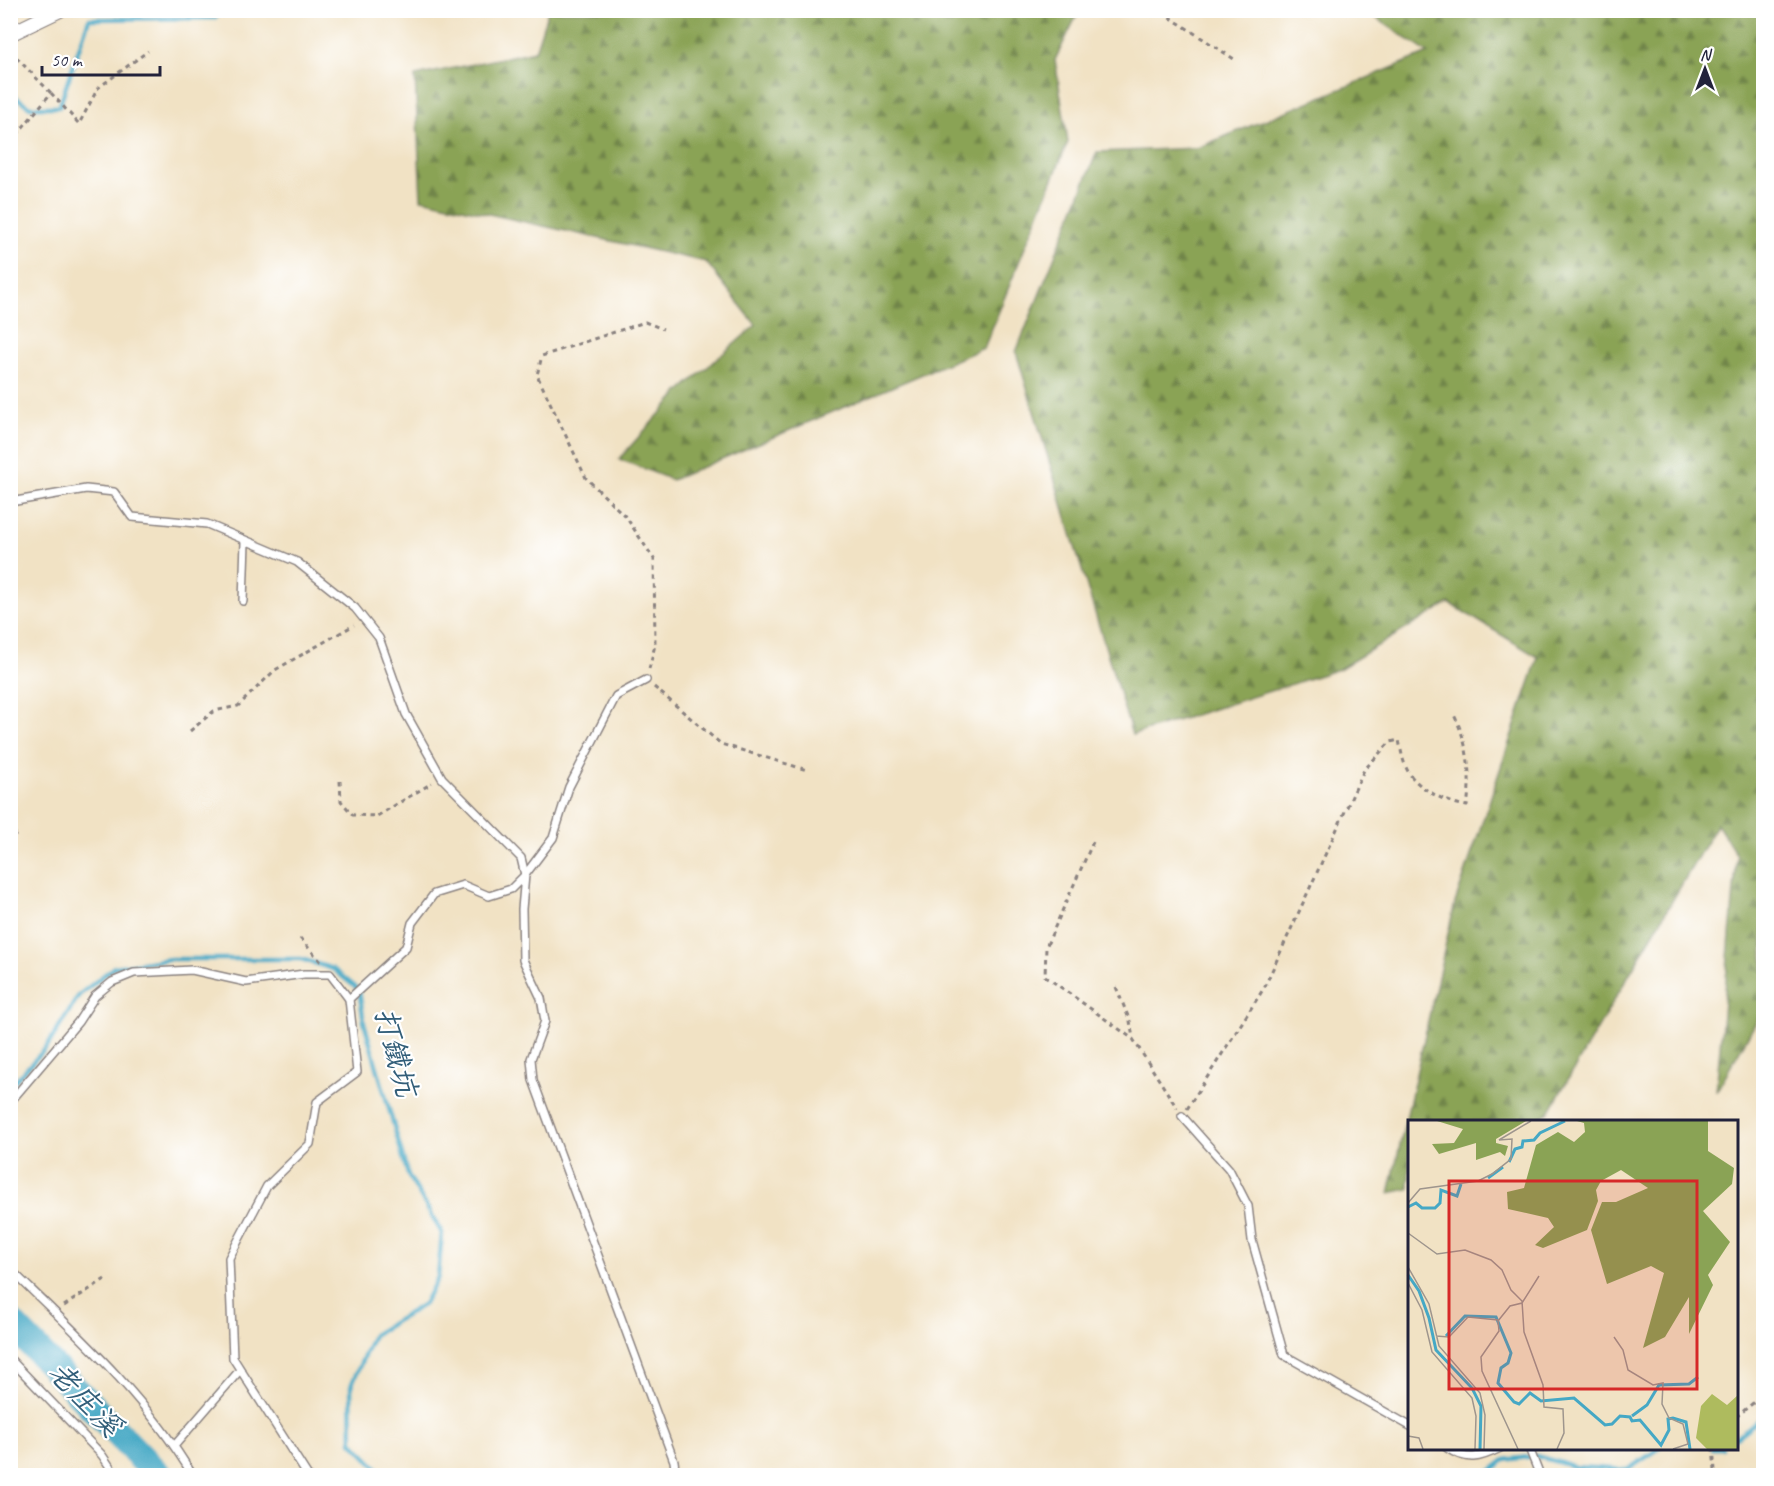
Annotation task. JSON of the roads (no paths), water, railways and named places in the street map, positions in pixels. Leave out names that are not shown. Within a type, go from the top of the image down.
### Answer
[{"type":"street","points":[[10,34],[60,10]]},
{"type":"lane","points":[[10,502],[86,489],[114,492],[132,517],[207,524],[245,542],[297,562],[355,608],[379,638],[406,714],[442,778],[521,858],[525,875],[523,960],[541,998],[545,1021],[531,1059],[533,1080],[674,1461],[676,1476]]},
{"type":"lane","points":[[243,601],[245,542]]},
{"type":"lane","points":[[349,999],[406,947],[412,923],[434,894],[464,885],[489,896],[511,889],[525,875],[553,838],[569,787],[616,696],[646,680]]},
{"type":"lane","points":[[10,1102],[78,1022],[95,996],[112,982],[134,974],[192,970],[246,982],[304,974],[330,974],[349,999],[357,1072],[317,1102],[310,1144],[267,1186],[229,1258],[233,1358],[308,1476]]},
{"type":"lane","points":[[1182,1116],[1229,1168],[1248,1206],[1252,1240],[1284,1355],[1408,1425]]},
{"type":"lane","points":[[10,1269],[109,1366],[175,1445],[193,1476]]},
{"type":"lane","points":[[10,1359],[102,1455],[116,1476]]},
{"type":"lane","points":[[175,1445],[240,1370]]},
{"type":"lane","points":[[1449,1450],[1458,1456],[1479,1459],[1498,1450]]},
{"type":"lane","points":[[1530,1450],[1540,1476]]},
{"type":"waterway","points":[[10,93],[30,107],[59,107],[89,19],[214,18],[223,10]]},
{"type":"waterway","name":"打鐵坑","points":[[10,1086],[46,1048],[79,995],[114,967],[170,959],[301,959],[333,969],[359,990],[364,1022],[408,1175],[442,1233],[438,1277],[424,1304],[373,1335],[351,1386],[352,1442],[385,1476]]},
{"type":"waterway","name":"老庄溪","points":[[10,1322],[159,1476]]},
{"type":"waterway","points":[[1738,1436],[1764,1416]]},
{"type":"waterway","points":[[1484,1476],[1505,1460],[1536,1456],[1576,1467],[1627,1470],[1657,1450]]}]
